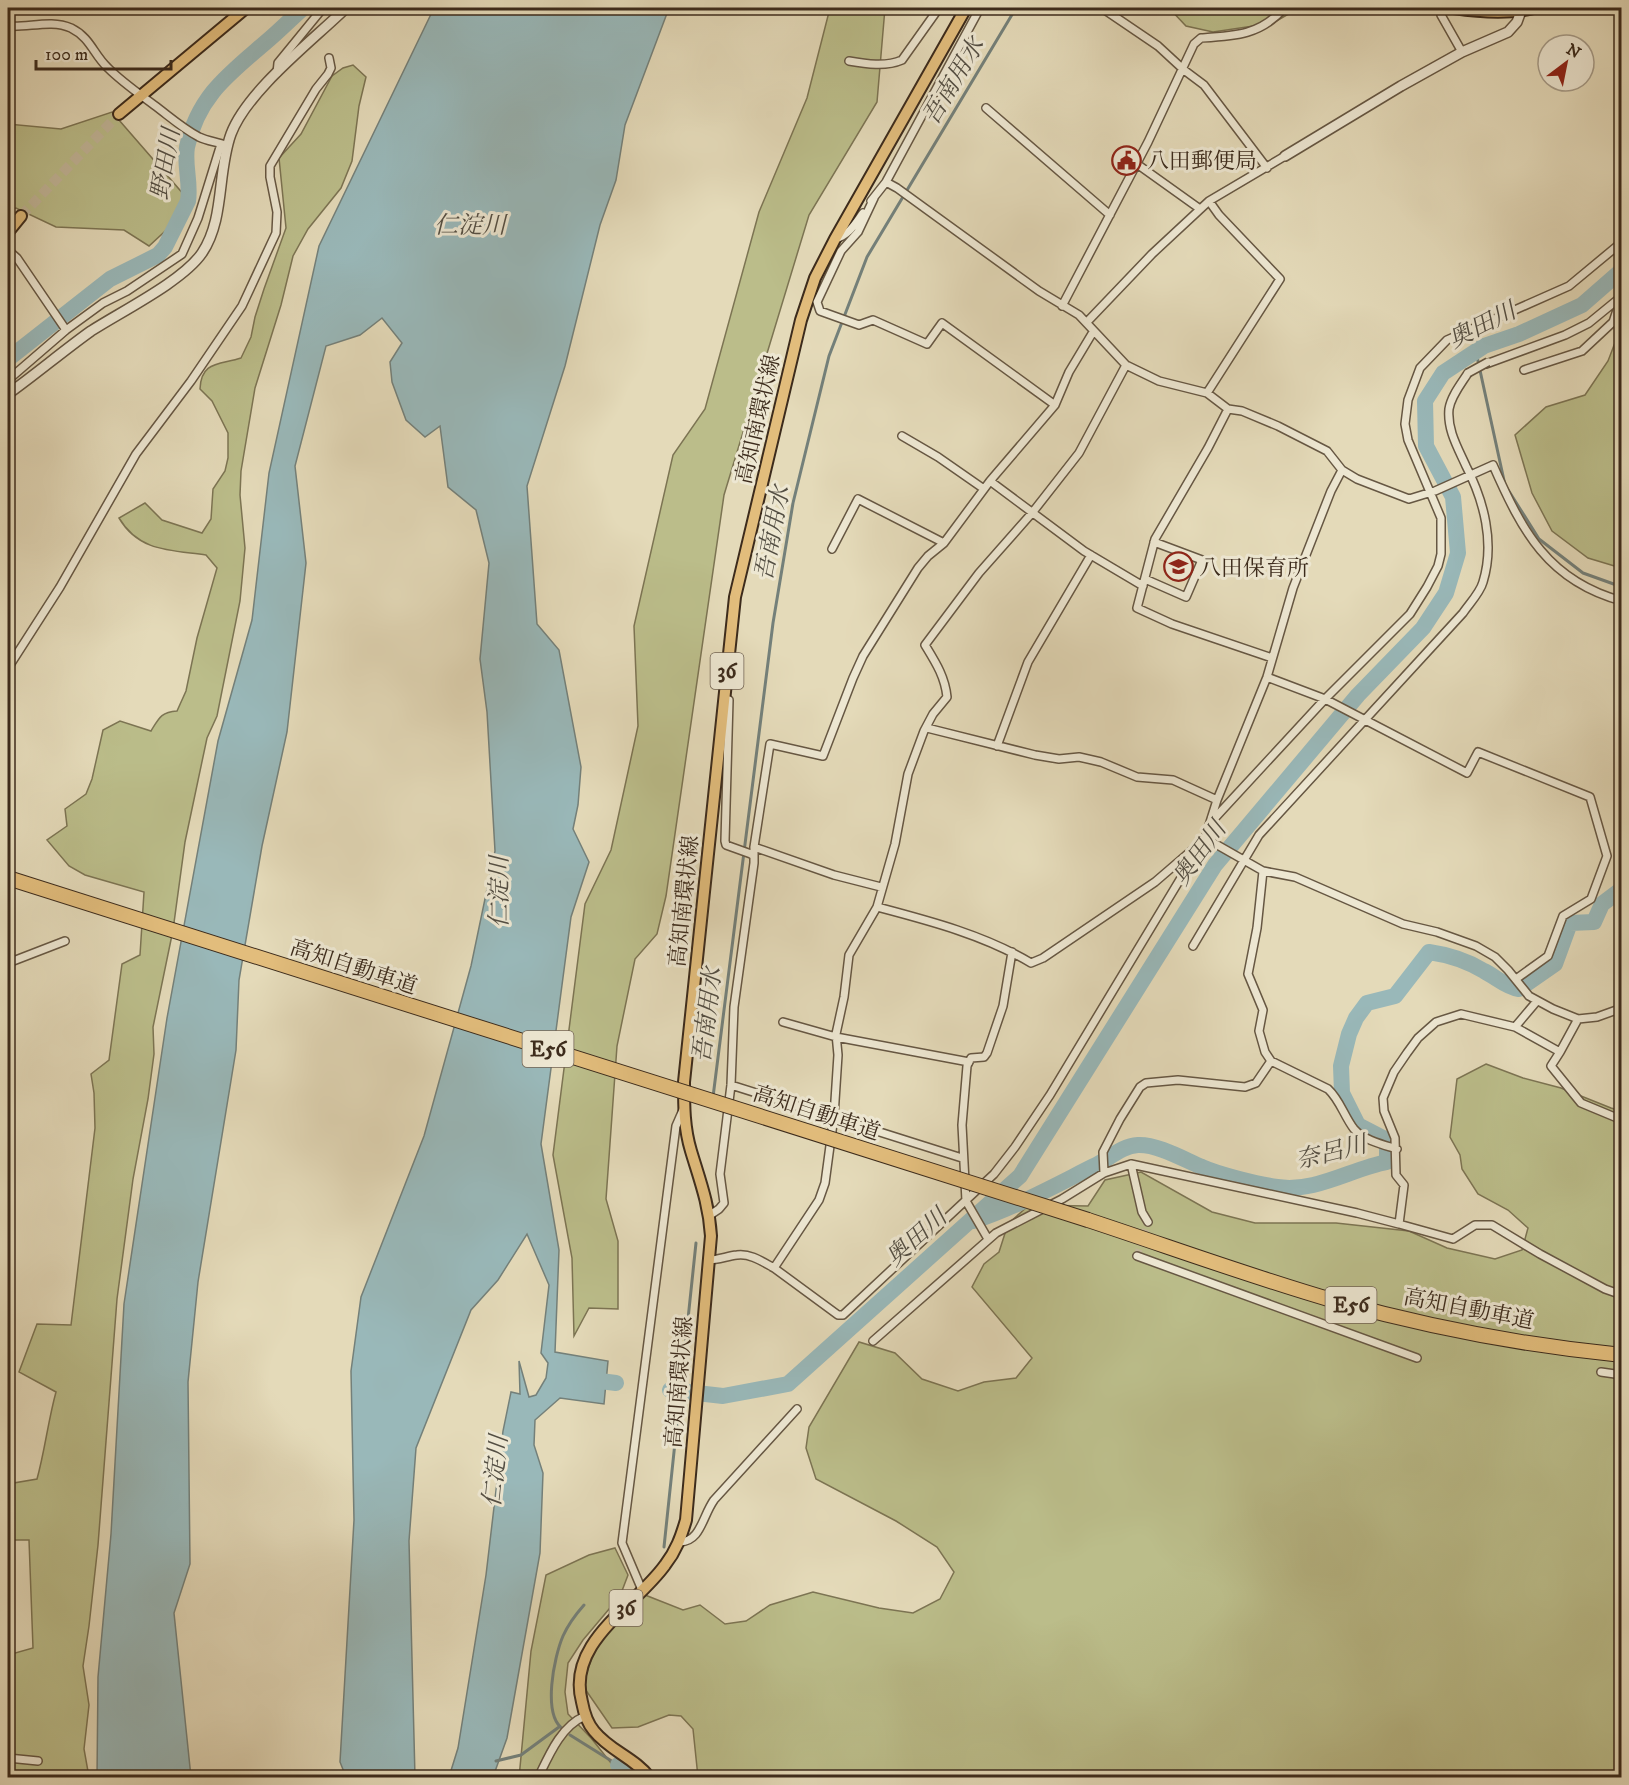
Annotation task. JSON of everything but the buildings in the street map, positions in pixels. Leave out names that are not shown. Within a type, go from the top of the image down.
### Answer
[{"type":"highway","name":"高知自動車道","points":[[8,878],[1334,1300],[1484,1335],[1622,1355]]},
{"type":"main road","points":[[120,114],[246,8]]},
{"type":"main road","name":"高知南環状線","points":[[650,1778],[640,1765],[594,1731],[585,1716],[579,1693],[580,1672],[587,1651],[665,1566],[680,1542],[686,1520],[711,1236],[707,1201],[691,1150],[683,1110],[684,1082],[735,597],[801,320],[815,278],[966,8]]},
{"type":"main road","points":[[1454,8],[1496,12],[1534,8]]},
{"type":"main road","points":[[8,232],[21,216]]},
{"type":"street","points":[[276,75],[278,63],[323,8]]},
{"type":"street","points":[[8,380],[64,327],[127,291],[182,254],[198,218],[224,145],[243,111],[256,94],[346,8]]},
{"type":"street","points":[[849,61],[865,64],[895,63],[902,60],[939,8]]},
{"type":"street","points":[[835,239],[843,237],[850,231],[886,182],[980,8]]},
{"type":"street","points":[[1102,8],[1158,46],[1204,85],[1267,168]]},
{"type":"street","points":[[1062,306],[1137,164],[1184,70],[1194,44],[1201,38],[1253,32],[1275,19],[1284,8]]},
{"type":"street","points":[[1087,322],[1152,254],[1209,201],[1462,52],[1508,32],[1517,21],[1521,11]]},
{"type":"street","points":[[1441,15],[1462,52]]},
{"type":"street","points":[[8,26],[27,27],[49,24],[69,27],[91,43],[106,67],[140,96],[184,129],[201,138],[224,145]]},
{"type":"street","points":[[8,668],[60,587],[136,454],[191,381],[242,306],[276,233],[278,212],[270,177],[270,166],[316,89],[328,74],[331,68],[329,58]]},
{"type":"street","points":[[986,108],[1110,215]]},
{"type":"street","points":[[8,394],[92,331],[192,266],[209,243],[215,221],[224,145]]},
{"type":"street","points":[[1137,164],[1200,209]]},
{"type":"street","points":[[886,182],[1087,322],[1093,332],[1126,365],[1159,381],[1207,393],[1228,409],[1242,411],[1278,426],[1327,451],[1342,470],[1386,492],[1408,499],[1432,492],[1493,465],[1508,500],[1543,555],[1571,579],[1602,596],[1622,601]]},
{"type":"street","points":[[874,198],[858,232],[841,250],[817,302],[820,311],[859,325],[873,321],[927,344],[942,323],[1055,405]]},
{"type":"street","points":[[1207,393],[1280,279],[1219,215],[1209,201]]},
{"type":"street","points":[[1211,823],[1325,699],[1410,614],[1428,587],[1438,566],[1441,554],[1441,518],[1432,492],[1408,440],[1406,424],[1408,400],[1420,368],[1447,340],[1569,286],[1622,242]]},
{"type":"street","points":[[8,250],[17,258],[64,327]]},
{"type":"street","points":[[1192,946],[1258,835],[1362,718],[1463,613],[1483,584],[1489,542],[1481,502],[1467,476],[1452,436],[1449,410],[1455,392],[1468,373],[1488,363],[1486,364],[1565,335],[1589,322],[1621,296]]},
{"type":"street","points":[[1524,370],[1582,351],[1613,322],[1621,296]]},
{"type":"street","points":[[710,1215],[723,1203],[720,1174],[731,1085],[734,1007],[753,852],[770,744],[823,756],[863,656],[918,568],[944,543],[990,481],[1055,405],[1069,372],[1093,332]]},
{"type":"street","points":[[774,1268],[819,1200],[825,1183],[834,1116],[838,1055],[836,1037],[849,955],[877,907],[895,844],[908,774],[924,731],[933,714],[947,697],[941,671],[925,645],[979,573],[1032,513],[1079,453],[1126,365]]},
{"type":"street","points":[[1228,409],[1220,428],[1154,542],[1137,608],[1172,624],[1272,657]]},
{"type":"street","points":[[902,436],[938,457],[984,489]]},
{"type":"street","points":[[708,1260],[720,1260],[737,1255],[749,1256],[774,1268],[838,1315],[843,1315],[994,1174],[1031,1125],[1205,838],[1217,800],[1267,677],[1293,588],[1331,491],[1342,470]]},
{"type":"street","points":[[990,481],[1091,555],[1144,582],[1186,597],[1202,560],[1154,542]]},
{"type":"street","points":[[832,549],[858,499],[944,543]]},
{"type":"street","points":[[997,746],[1028,662],[1091,555]]},
{"type":"street","points":[[730,637],[724,832],[726,845],[881,887]]},
{"type":"street","points":[[1267,677],[1325,699],[1467,773],[1478,752],[1590,797],[1607,856],[1591,899],[1563,916],[1548,956],[1518,981]]},
{"type":"street","points":[[927,728],[1035,755],[1059,759],[1079,757],[1101,762],[1137,777],[1173,780],[1217,800]]},
{"type":"street","points":[[1205,838],[1263,871],[1295,877],[1403,924],[1437,932],[1476,946],[1495,957],[1529,996],[1578,1019],[1597,1017],[1622,1008]]},
{"type":"street","points":[[877,907],[968,934],[1012,952],[1031,963],[1043,958],[1155,882],[1205,838]]},
{"type":"street","points":[[1263,871],[1257,928],[1248,974],[1263,1010],[1259,1031],[1265,1052],[1271,1061],[1334,1094],[1355,1130],[1397,1149]]},
{"type":"street","points":[[8,963],[66,941]]},
{"type":"street","points":[[988,1239],[966,1201],[962,1125],[967,1066],[971,1058],[984,1057],[987,1053],[1003,1006],[1012,952]]},
{"type":"street","points":[[1515,1027],[1537,1001]]},
{"type":"street","points":[[1399,1224],[1404,1185],[1396,1175],[1397,1149],[1384,1111],[1383,1098],[1394,1072],[1418,1038],[1436,1022],[1461,1014],[1515,1027],[1560,1052]]},
{"type":"street","points":[[1578,1019],[1551,1066],[1581,1103],[1622,1120]]},
{"type":"street","points":[[783,1022],[836,1037],[969,1062]]},
{"type":"street","points":[[1104,1173],[1103,1152],[1140,1087],[1146,1083],[1178,1080],[1245,1088],[1256,1083],[1271,1061]]},
{"type":"street","points":[[731,1085],[962,1158]]},
{"type":"street","points":[[642,1590],[622,1543],[676,1126],[683,1110]]},
{"type":"street","points":[[1131,1164],[1142,1212],[1148,1222]]},
{"type":"street","points":[[873,1341],[988,1239],[1062,1199],[1104,1173],[1131,1164],[1357,1213],[1453,1239],[1475,1225],[1492,1225],[1605,1289],[1622,1295]]},
{"type":"street","points":[[1029,1216],[1036,1199]]},
{"type":"street","points":[[1137,1256],[1417,1359]]},
{"type":"street","points":[[1601,1372],[1622,1375]]},
{"type":"street","points":[[680,1542],[696,1537],[706,1511],[714,1500],[797,1408]]},
{"type":"street","points":[[538,1778],[549,1753],[569,1727],[576,1720],[585,1716]]},
{"type":"street","points":[[8,1758],[38,1761]]},
{"type":"green space","points":[[830,8],[885,8],[877,102],[809,215],[724,495],[666,896],[657,934],[635,959],[617,1046],[606,1199],[618,1241],[618,1309],[589,1308],[574,1336],[572,1258],[553,1155],[585,904],[611,850],[638,726],[634,626],[673,455],[705,409],[759,212],[807,98]]},
{"type":"green space","points":[[1169,8],[1299,8],[1273,23],[1213,32],[1186,26]]},
{"type":"green space","points":[[353,65],[366,77],[359,106],[352,161],[341,188],[308,229],[293,256],[281,305],[255,388],[241,471],[240,495],[245,548],[240,601],[217,716],[207,738],[185,842],[173,930],[153,1027],[154,1054],[133,1179],[117,1299],[98,1545],[83,1666],[89,1705],[84,1749],[89,1777],[8,1777],[8,1655],[33,1648],[29,1540],[8,1540],[8,1484],[37,1479],[56,1392],[19,1372],[37,1324],[71,1325],[95,1128],[91,1074],[109,1060],[122,964],[140,955],[144,892],[85,875],[69,866],[47,840],[67,826],[65,809],[86,794],[92,779],[103,730],[120,721],[151,731],[161,716],[177,711],[186,691],[197,638],[217,568],[206,555],[168,550],[146,543],[127,529],[119,518],[145,503],[162,520],[202,533],[211,519],[213,489],[225,471],[228,458],[228,433],[212,401],[200,389],[201,380],[204,373],[213,366],[241,358],[251,337],[255,317],[286,228],[279,158],[301,134],[332,76],[343,68]]},
{"type":"green space","points":[[112,112],[185,196],[175,222],[149,246],[124,230],[56,227],[16,208],[8,210],[8,124],[61,129]]},
{"type":"green space","points":[[1621,327],[1621,568],[1588,558],[1552,531],[1532,493],[1515,435],[1546,407],[1585,395],[1608,361]]},
{"type":"green space","points":[[1486,1064],[1523,1078],[1561,1088],[1621,1111],[1621,1777],[698,1777],[693,1729],[681,1716],[669,1715],[638,1727],[612,1728],[583,1686],[592,1658],[602,1639],[645,1595],[683,1610],[700,1605],[725,1624],[746,1621],[770,1605],[813,1592],[879,1608],[913,1613],[940,1599],[954,1572],[937,1547],[896,1521],[816,1479],[806,1448],[809,1427],[859,1342],[895,1353],[922,1379],[958,1391],[984,1382],[1016,1378],[1032,1358],[972,1287],[984,1264],[999,1252],[1008,1224],[1029,1205],[1088,1206],[1105,1180],[1141,1172],[1212,1212],[1255,1223],[1336,1223],[1409,1231],[1447,1248],[1495,1259],[1522,1250],[1528,1228],[1508,1210],[1478,1194],[1462,1169],[1460,1155],[1450,1137],[1457,1079]]},
{"type":"green space","points":[[615,1548],[628,1575],[620,1596],[583,1640],[568,1663],[565,1692],[568,1714],[611,1763],[627,1777],[519,1778],[531,1651],[546,1575],[589,1555]]},
{"type":"water","name":"仁淀川","points":[[434,8],[669,8],[625,125],[616,180],[600,225],[565,366],[527,486],[537,624],[559,650],[581,767],[578,805],[573,829],[589,862],[571,917],[541,1144],[559,1250],[555,1352],[608,1361],[604,1404],[560,1398],[535,1420],[534,1445],[543,1473],[540,1553],[507,1738],[493,1777],[449,1777],[458,1748],[486,1575],[503,1431],[511,1392],[520,1394],[519,1361],[529,1397],[536,1395],[546,1378],[548,1363],[541,1353],[549,1285],[527,1234],[498,1280],[471,1310],[416,1448],[409,1541],[415,1777],[346,1777],[340,1762],[354,1520],[351,1371],[361,1297],[424,1136],[471,966],[495,851],[487,712],[480,659],[489,563],[476,510],[448,487],[440,426],[425,437],[406,420],[392,382],[390,362],[402,343],[382,318],[360,335],[326,346],[295,466],[306,563],[287,732],[262,846],[239,980],[236,1050],[198,1282],[188,1382],[190,1564],[174,1613],[191,1777],[97,1778],[98,1677],[111,1534],[124,1304],[167,1018],[218,741],[252,620],[269,473],[319,246]]},
{"type":"waterway","name":"野田川","points":[[8,359],[110,279],[158,255],[165,247],[188,201],[187,147],[192,129],[207,100],[228,76],[303,8]]},
{"type":"waterway","name":"吾南用水","points":[[713,1097],[773,623],[793,503],[829,356],[867,257],[1016,8]]},
{"type":"waterway","name":"奥田川","points":[[670,1390],[723,1396],[788,1384],[1020,1176],[1215,865],[1358,695],[1423,628],[1446,593],[1458,553],[1453,497],[1426,446],[1425,401],[1443,373],[1484,346],[1519,334],[1582,305],[1622,270]]},
{"type":"waterway","points":[[1476,352],[1505,485],[1539,539],[1583,573],[1622,587]]},
{"type":"waterway","name":"奈呂川","points":[[974,1221],[1020,1203],[1121,1150],[1138,1145],[1162,1150],[1219,1173],[1277,1187],[1291,1188],[1319,1184],[1387,1162],[1387,1140],[1358,1125],[1342,1093],[1341,1066],[1349,1034],[1356,1018],[1367,1003],[1395,996],[1429,952],[1464,961],[1505,984],[1519,989],[1555,964],[1570,923],[1594,922],[1602,904],[1622,889]]},
{"type":"waterway","name":"吾南用水","points":[[664,1547],[696,1243]]},
{"type":"waterway","name":"奥田川","points":[[584,1379],[616,1383]]},
{"type":"waterway","points":[[563,1729],[557,1722],[551,1699],[556,1657],[563,1636],[584,1605]]},
{"type":"waterway","points":[[496,1761],[521,1755],[559,1727]]},
{"type":"waterway","points":[[570,1735],[618,1765]]},
{"type":"waterway","points":[[618,1765],[634,1778]]},
{"type":"tunnel","points":[[1434,8],[1441,15]]},
{"type":"tunnel","points":[[21,216],[119,114]]},
{"type":"tunnel","points":[[1137,1256],[1148,1222]]},
{"type":"place","name":"八田郵便局","points":[[1126,160]]},
{"type":"place","name":"八田保育所","points":[[1178,567]]}]
